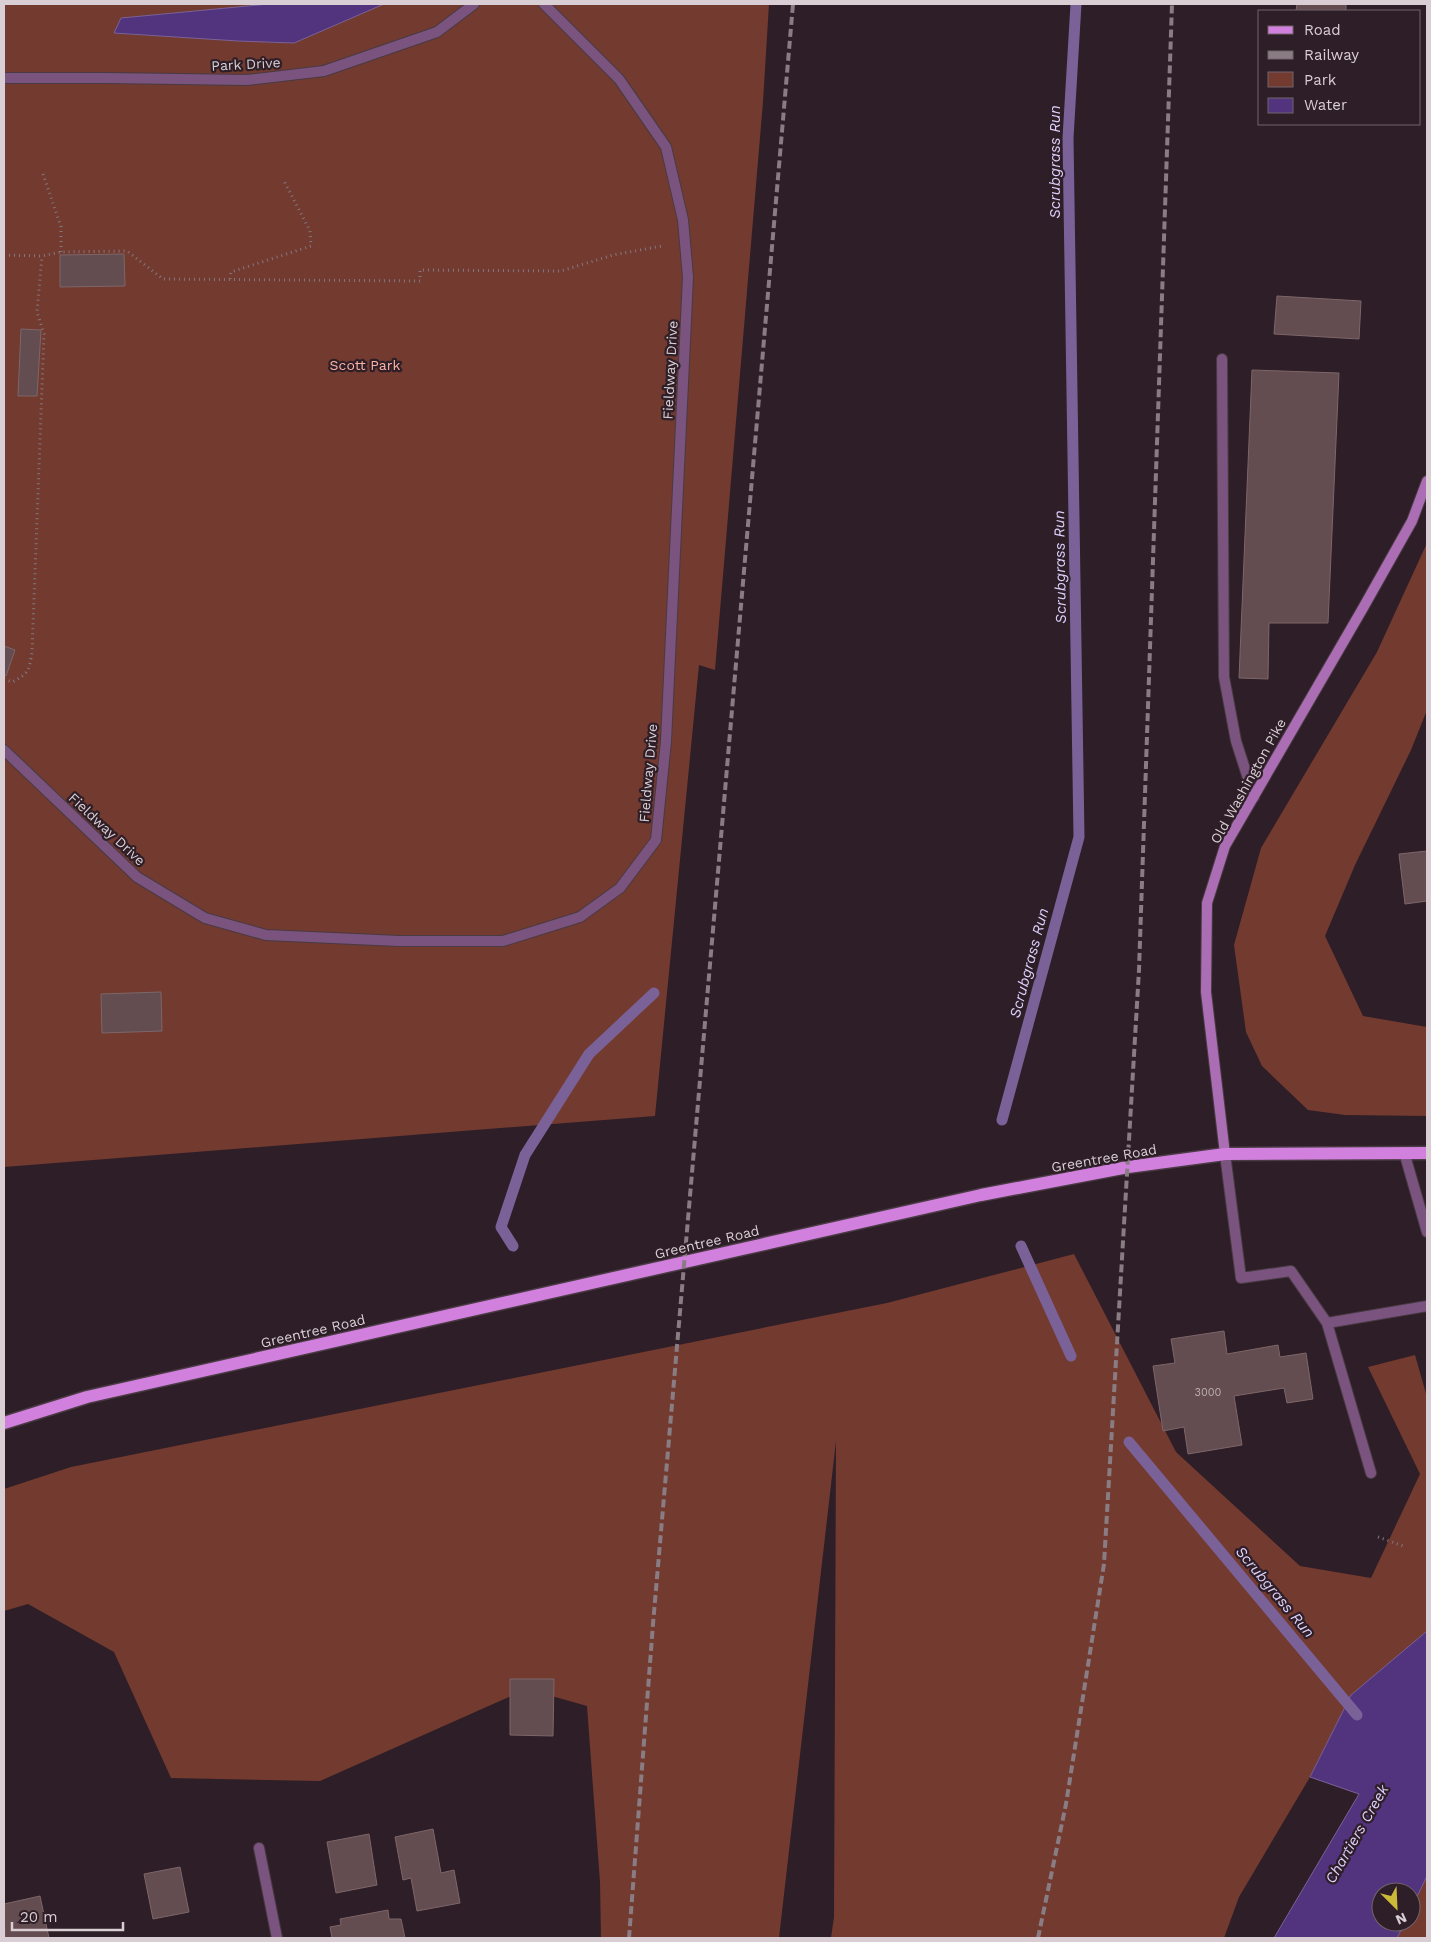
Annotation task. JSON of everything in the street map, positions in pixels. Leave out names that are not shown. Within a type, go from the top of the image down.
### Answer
[{"type":"main road","name":"Greentree Road","points":[[4,1423],[87,1397],[981,1195],[1128,1167],[1225,1154],[1427,1153]]},
{"type":"street","name":"Park Drive","points":[[4,78],[246,80],[324,71],[438,32],[474,4]]},
{"type":"street","name":"Fieldway Drive","points":[[4,750],[137,877],[205,918],[266,935],[399,942],[503,941],[580,917],[620,888],[656,840],[666,741],[688,277],[683,220],[666,147],[619,79],[544,4]]},
{"type":"street","points":[[1222,359],[1224,677],[1236,741],[1254,797]]},
{"type":"street","name":"Old Washington Pike","points":[[1225,1154],[1206,992],[1207,903],[1225,846],[1412,521],[1427,481]]},
{"type":"street","points":[[1404,1152],[1427,1232]]},
{"type":"street","points":[[1225,1154],[1241,1278],[1291,1272],[1327,1323],[1371,1473]]},
{"type":"street","points":[[1327,1323],[1427,1306]]},
{"type":"street","points":[[259,1848],[277,1938]]},
{"type":"path","points":[[43,174],[61,227],[61,252]]},
{"type":"path","points":[[230,279],[231,272],[311,246],[310,231],[283,179]]},
{"type":"path","points":[[4,255],[42,256],[61,252],[127,251],[163,279],[420,280],[420,270],[561,271],[613,255],[685,242]]},
{"type":"path","points":[[4,679],[12,682],[23,676],[30,668],[32,652],[44,334],[37,312],[42,256]]},
{"type":"path","points":[[1378,1537],[1406,1547]]},
{"type":"green space","name":"Scott Park","points":[[4,4],[769,4],[763,102],[715,670],[699,665],[655,1116],[4,1167]]},
{"type":"green space","points":[[1427,543],[1427,710],[1411,750],[1355,865],[1325,936],[1363,1016],[1427,1027],[1427,1116],[1345,1115],[1308,1110],[1262,1066],[1246,1032],[1234,945],[1261,848],[1377,652]]},
{"type":"green space","points":[[1074,1254],[1176,1452],[1300,1566],[1371,1578],[1420,1474],[1368,1367],[1415,1355],[1427,1397],[1427,1631],[1351,1696],[1310,1777],[1239,1897],[1224,1938],[831,1938],[834,1917],[836,1441],[779,1938],[601,1938],[600,1882],[587,1706],[527,1689],[320,1781],[171,1778],[114,1652],[28,1604],[4,1611],[4,1489],[71,1467],[887,1303]]},
{"type":"green space","points":[[1427,1876],[1427,1938],[1397,1938],[1400,1932],[1421,1932],[1421,1888]]},
{"type":"water","points":[[269,4],[384,4],[294,43],[114,33],[121,18]]},
{"type":"water","name":"Chartiers Creek","points":[[1427,1631],[1427,1876],[1421,1888],[1421,1882],[1371,1882],[1371,1932],[1400,1932],[1397,1938],[1274,1938],[1359,1794],[1310,1777],[1351,1695]]},
{"type":"building","points":[[1297,4],[1346,4],[1346,10],[1296,10]]},
{"type":"building","points":[[124,254],[125,286],[60,287],[60,255]]},
{"type":"building","points":[[1277,296],[1361,301],[1359,339],[1274,334]]},
{"type":"building","points":[[21,329],[41,330],[37,396],[18,396]]},
{"type":"building","points":[[1252,370],[1339,373],[1328,623],[1269,623],[1268,679],[1239,678]]},
{"type":"building","points":[[4,646],[15,650],[6,676],[4,675]]},
{"type":"building","points":[[1427,851],[1427,901],[1405,904],[1399,854]]},
{"type":"building","points":[[161,992],[162,1031],[102,1033],[101,994]]},
{"type":"building","points":[[1224,1331],[1227,1354],[1278,1345],[1280,1357],[1306,1353],[1313,1399],[1287,1403],[1284,1388],[1234,1396],[1242,1445],[1188,1454],[1184,1427],[1163,1431],[1153,1366],[1175,1363],[1171,1339]]},
{"type":"building","points":[[510,1679],[554,1679],[553,1736],[510,1735]]},
{"type":"building","points":[[433,1829],[441,1873],[454,1870],[460,1903],[417,1911],[411,1878],[403,1880],[395,1837]]},
{"type":"building","points":[[369,1834],[377,1885],[336,1893],[327,1842]]},
{"type":"building","points":[[180,1867],[189,1912],[153,1919],[144,1874]]},
{"type":"building","points":[[40,1896],[49,1938],[5,1938],[4,1904]]},
{"type":"building","points":[[388,1910],[389,1919],[401,1919],[405,1938],[332,1938],[330,1927],[341,1925],[340,1919]]},
{"type":"waterway","name":"Scrubgrass Run","points":[[1002,1120],[1079,837],[1068,138],[1076,4]]},
{"type":"waterway","points":[[513,1246],[501,1227],[525,1155],[589,1054],[654,993]]},
{"type":"waterway","name":"Scrubgrass Run","points":[[1021,1246],[1071,1356]]},
{"type":"waterway","name":"Scrubgrass Run","points":[[1129,1442],[1357,1715]]},
{"type":"railway","points":[[629,1938],[653,1624],[793,4]]},
{"type":"railway","points":[[1038,1938],[1066,1804],[1104,1564],[1139,970],[1172,4]]}]
